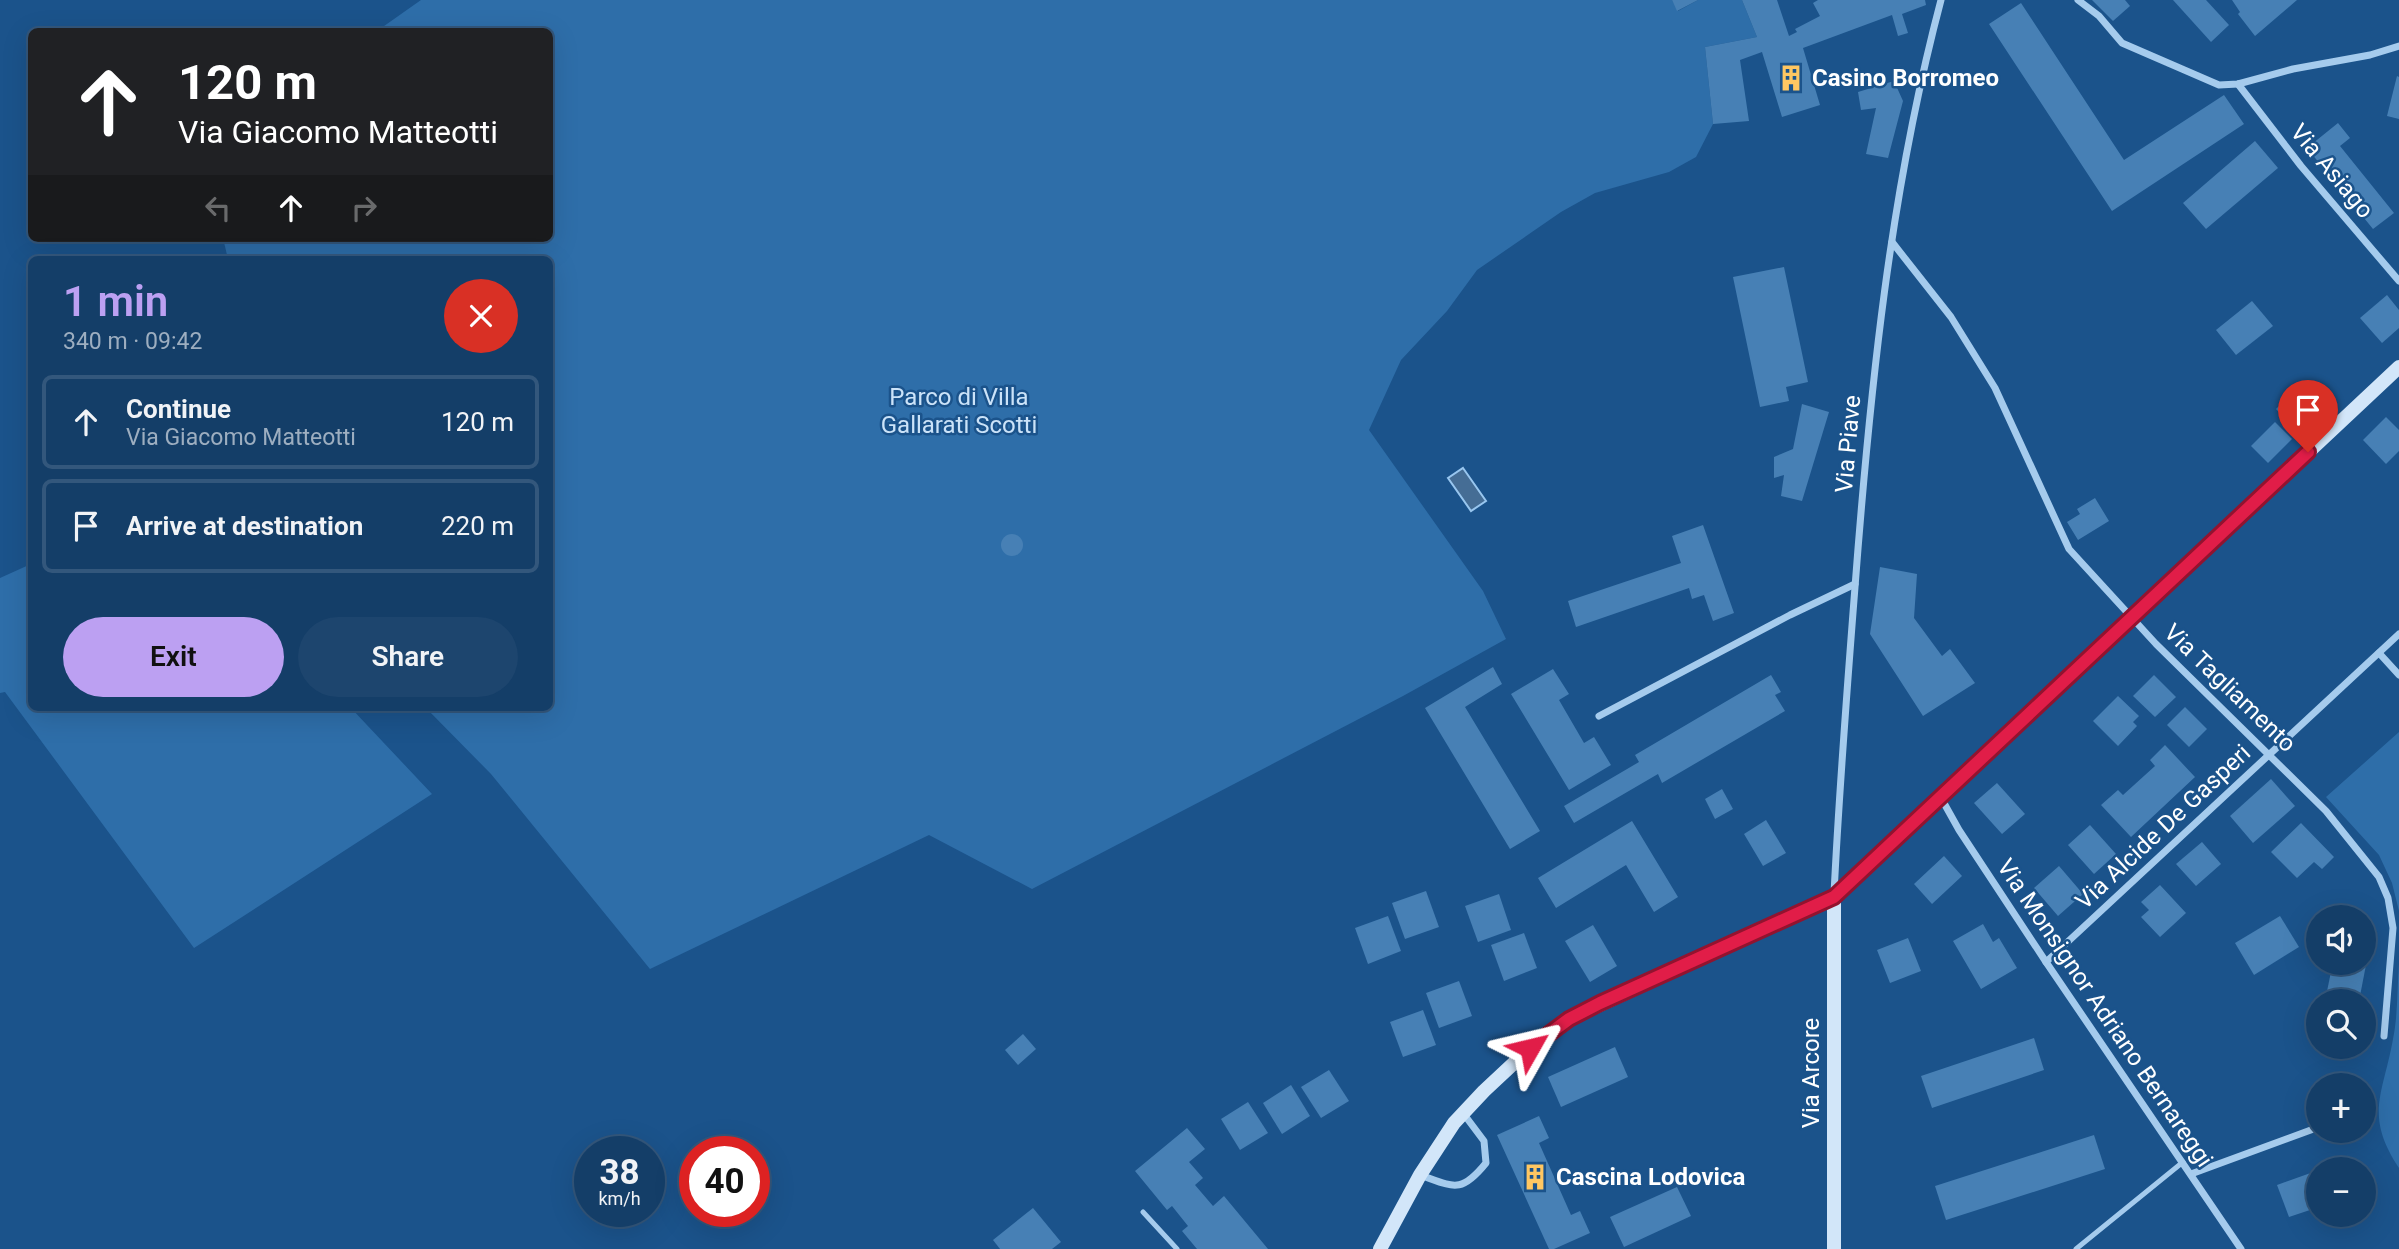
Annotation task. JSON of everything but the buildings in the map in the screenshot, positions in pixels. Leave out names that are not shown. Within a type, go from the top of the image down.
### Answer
[{"type":"street","name":"Via Piave","points":[[1834,897],[1838,804],[1875,359],[1900,180],[1941,0]]},
{"type":"street","points":[[2078,0],[2099,16],[2122,43],[2219,85],[2238,84],[2399,46]]},
{"type":"street","name":"Via Asiago","points":[[2238,84],[2301,166],[2399,281]]},
{"type":"street","name":"Via Tagliamento","points":[[1892,242],[1951,317],[1994,388],[2069,549],[2156,644],[2326,811],[2379,877],[2388,898],[2393,928],[2384,1036]]},
{"type":"street","points":[[1381,1249],[1420,1175],[1463,1113],[1509,1066],[1569,1019],[1834,897],[2399,367]]},
{"type":"street","points":[[1599,716],[1790,615],[1855,584]]},
{"type":"street","name":"Via Alcide De Gasperi","points":[[2046,962],[2399,634]]},
{"type":"street","points":[[2379,653],[2399,675]]},
{"type":"street","name":"Via Monsignor Adriano Bernareggi","points":[[1940,796],[2046,962],[2241,1249]]},
{"type":"street","name":"Via Arcore","points":[[1834,897],[1835,1249]]},
{"type":"street","points":[[1420,1175],[1454,1187],[1473,1180],[1486,1163],[1484,1141],[1463,1113]]},
{"type":"street","points":[[2192,1174],[2306,1131]]},
{"type":"lane","points":[[2076,1249],[2183,1162]]},
{"type":"lane","points":[[1143,1212],[1177,1249]]},
{"type":"green space","name":"Parco di Villa Gallarati Scotti","points":[[421,0],[1672,0],[1678,11],[1698,0],[1742,0],[1757,37],[1705,47],[1713,124],[1696,157],[1669,172],[1595,193],[1561,212],[1477,270],[1447,311],[1401,360],[1369,430],[1483,591],[1506,639],[1403,696],[1032,889],[929,835],[650,969],[491,774],[429,711],[553,711],[553,256],[227,256],[224,242],[553,242],[553,28],[381,28]]},
{"type":"green space","points":[[28,565],[28,711],[354,711],[432,794],[194,948],[5,692],[0,693],[0,578]]},
{"type":"green space","points":[[2399,732],[2399,911],[2392,883],[2379,855],[2326,797]]},
{"type":"green space","points":[[2399,964],[2399,1168],[2382,1133],[2379,1105],[2395,1030]]},
{"type":"shaded area","points":[[1463,468],[1486,501],[1471,511],[1448,478]]},
{"type":"place","name":"Casino Borromeo","points":[[1791,78]]},
{"type":"place","name":"Cascina Lodovica","points":[[1535,1177]]},
{"type":"route","points":[[1530,1048],[1569,1019],[1600,1003],[1834,897],[2308,452]]}]
